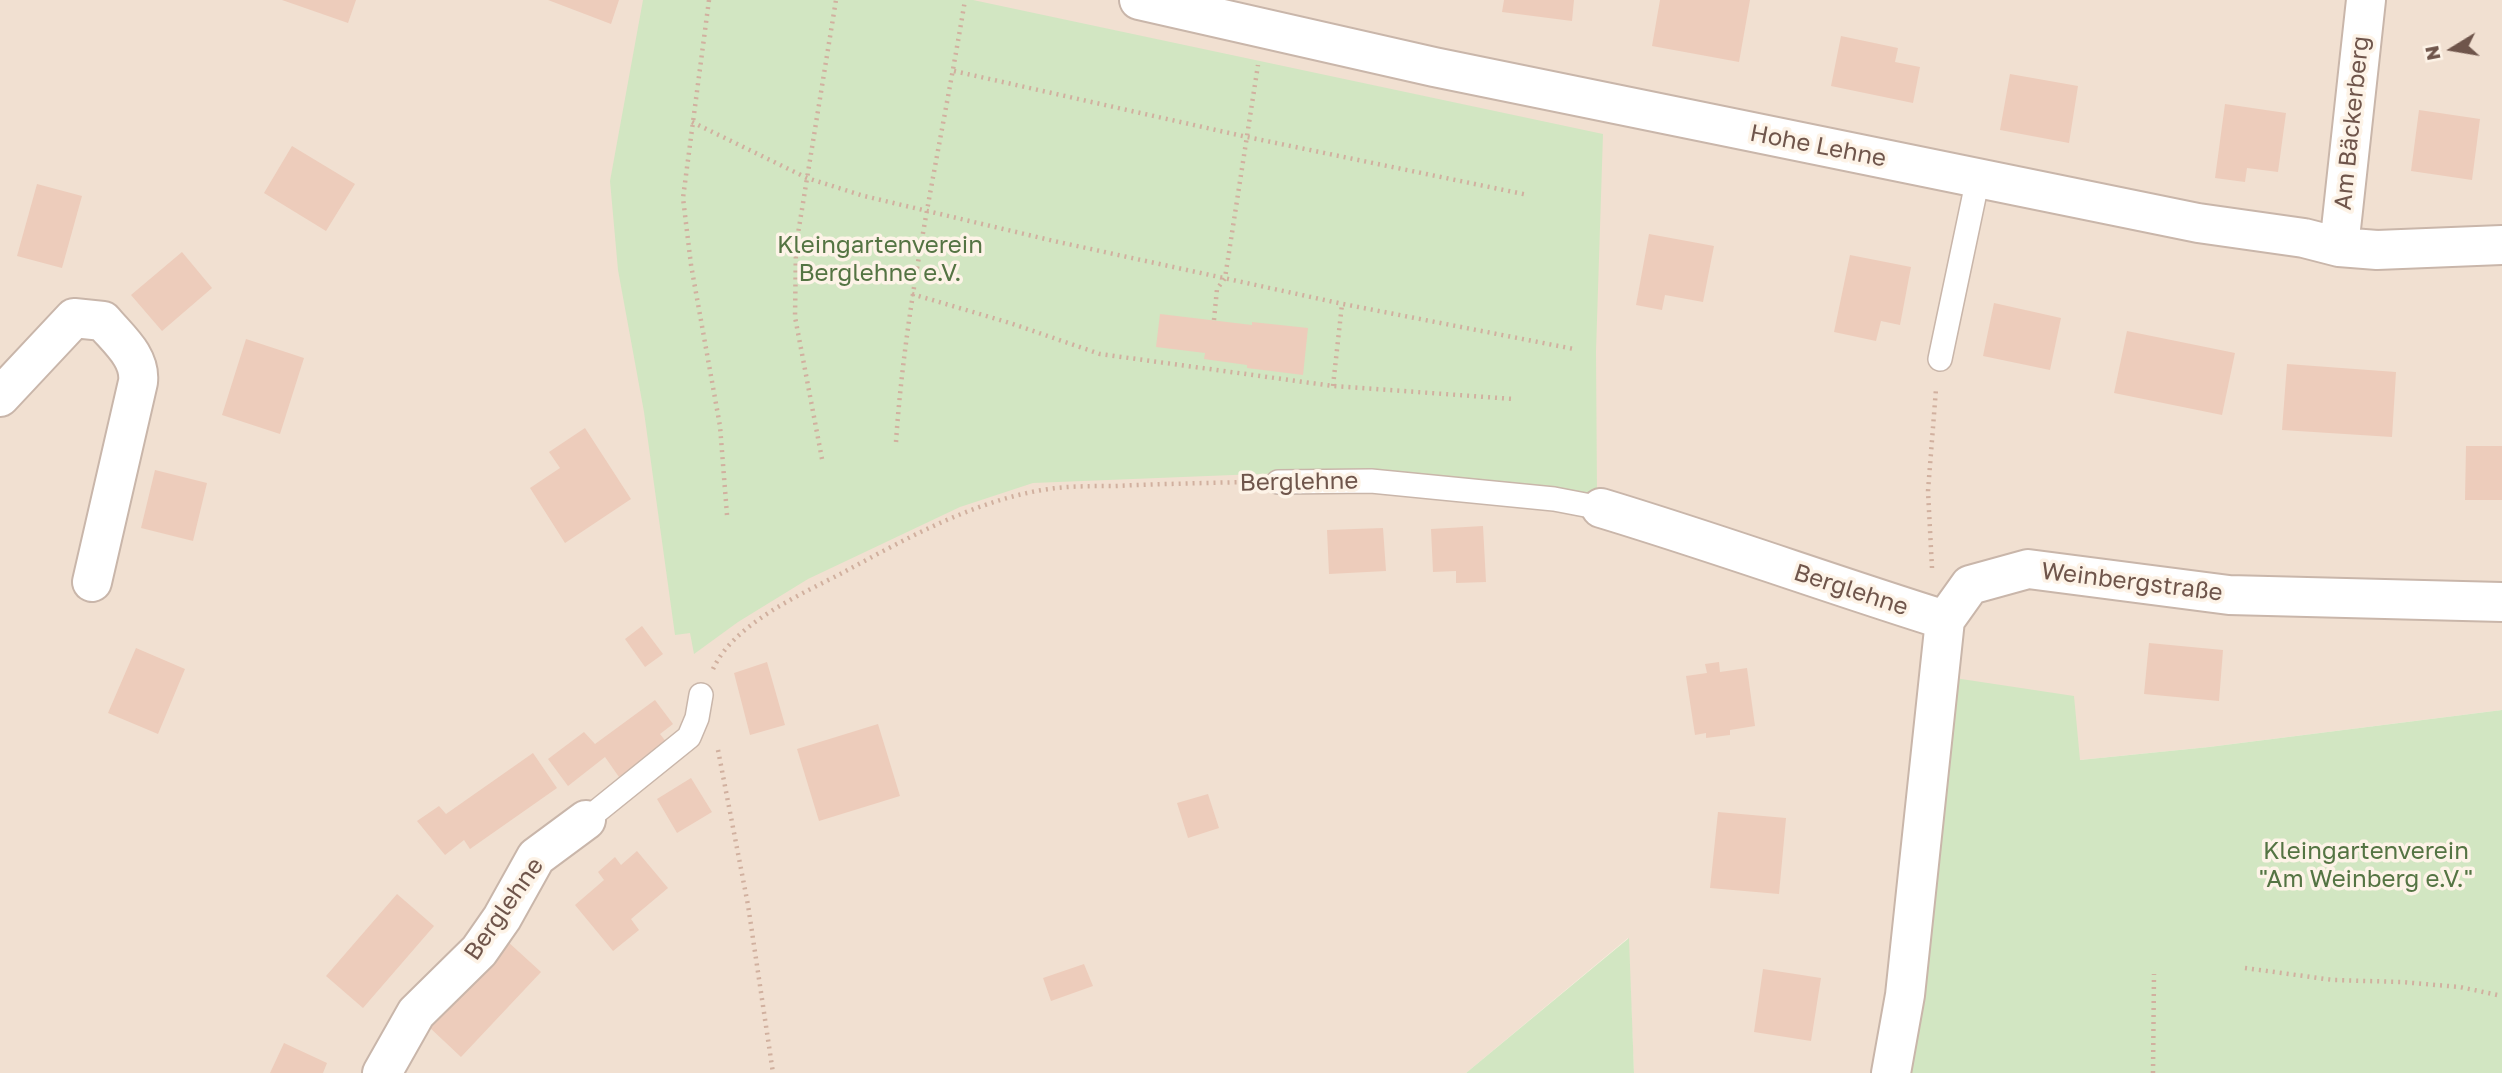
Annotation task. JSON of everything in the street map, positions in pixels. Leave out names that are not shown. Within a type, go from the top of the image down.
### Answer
[{"type":"street","name":"Hohe Lehne","points":[[1139,0],[1434,67],[2198,223],[2304,238],[2339,247],[2377,250],[2502,245]]},
{"type":"street","name":"Am Bäckerberg","points":[[2339,247],[2366,0]]},
{"type":"street","points":[[0,397],[74,318],[103,321],[135,359],[140,371],[138,382],[92,582]]},
{"type":"street","name":"Berglehne","points":[[1601,508],[1682,532],[1945,620]]},
{"type":"street","name":"Weinbergstraße","points":[[1891,1073],[1905,995],[1945,620],[1970,585],[2028,569],[2229,595],[2502,602]]},
{"type":"street","name":"Berglehne","points":[[382,1073],[416,1013],[479,951],[502,918],[536,857],[586,820]]},
{"type":"lane","points":[[1940,359],[1978,178]]},
{"type":"lane","name":"Berglehne","points":[[1278,482],[1371,481],[1554,499],[1601,508]]},
{"type":"lane","points":[[586,820],[690,737],[701,695]]},
{"type":"path","points":[[709,0],[682,198],[691,265],[720,426],[727,515]]},
{"type":"path","points":[[822,459],[794,317],[796,246],[836,0]]},
{"type":"path","points":[[896,442],[912,294],[965,0]]},
{"type":"path","points":[[1214,320],[1217,289],[1225,278],[1259,60]]},
{"type":"path","points":[[954,71],[1247,137],[1528,195]]},
{"type":"path","points":[[692,122],[807,178],[864,196],[1343,304],[1574,349]]},
{"type":"path","points":[[912,294],[1010,323],[1100,354],[1333,386],[1514,399]]},
{"type":"path","points":[[1333,386],[1343,304]]},
{"type":"path","points":[[1940,359],[1928,491],[1933,580],[1945,620]]},
{"type":"path","name":"Berglehne","points":[[701,695],[718,659],[740,635],[787,601],[892,546],[1003,500],[1056,488],[1175,482],[1278,482]]},
{"type":"path","points":[[717,743],[748,905],[774,1073]]},
{"type":"path","points":[[2245,968],[2333,980],[2460,987],[2502,996]]},
{"type":"path","points":[[2154,974],[2154,1073]]},
{"type":"shaded area","points":[[0,0],[2502,0],[2502,710],[2209,747],[2080,760],[2081,1073],[1634,1073],[1628,938],[1466,1073],[0,1073]]},
{"type":"green space","name":"Kleingartenverein Berglehne e.V.","points":[[643,0],[973,0],[1603,134],[1596,351],[1597,495],[1403,472],[1308,472],[1033,483],[960,507],[808,579],[738,622],[694,654],[690,633],[675,635],[644,412],[618,270],[610,181]]},
{"type":"green space","name":"Kleingartenverein \"Am Weinberg e.V.\"","points":[[1948,677],[2074,696],[2080,760],[2209,747],[2502,710],[2502,1073],[1904,1073]]},
{"type":"green space","points":[[1629,938],[1634,1073],[1466,1073]]},
{"type":"building","points":[[282,0],[356,0],[348,23]]},
{"type":"building","points":[[548,0],[619,0],[611,24]]},
{"type":"building","points":[[1504,0],[1574,0],[1572,21],[1502,12]]},
{"type":"building","points":[[1660,0],[1750,0],[1739,62],[1652,46]]},
{"type":"building","points":[[1841,36],[1898,48],[1895,62],[1920,67],[1913,103],[1831,86]]},
{"type":"building","points":[[2010,74],[2078,86],[2069,143],[2000,130]]},
{"type":"building","points":[[2225,104],[2286,113],[2278,172],[2247,168],[2245,182],[2215,178]]},
{"type":"building","points":[[2419,110],[2480,119],[2472,180],[2411,171]]},
{"type":"building","points":[[292,146],[355,184],[326,231],[264,193]]},
{"type":"building","points":[[37,184],[82,196],[62,268],[17,256]]},
{"type":"building","points":[[1649,234],[1714,246],[1703,302],[1665,295],[1662,310],[1636,305]]},
{"type":"building","points":[[182,252],[212,288],[162,331],[131,295]]},
{"type":"building","points":[[1850,255],[1911,267],[1900,325],[1881,321],[1876,341],[1834,332]]},
{"type":"building","points":[[1994,303],[2061,318],[2050,370],[1983,356]]},
{"type":"building","points":[[1160,314],[1252,325],[1252,322],[1308,328],[1303,375],[1247,368],[1247,365],[1204,359],[1205,353],[1156,347]]},
{"type":"building","points":[[2127,331],[2235,353],[2222,415],[2114,393]]},
{"type":"building","points":[[246,339],[304,358],[280,434],[222,415]]},
{"type":"building","points":[[2287,364],[2396,372],[2392,437],[2282,430]]},
{"type":"building","points":[[585,428],[631,499],[565,543],[530,488],[560,468],[549,452]]},
{"type":"building","points":[[2466,446],[2502,446],[2502,500],[2465,500]]},
{"type":"building","points":[[155,470],[207,483],[193,541],[141,528]]},
{"type":"building","points":[[1483,526],[1486,582],[1456,583],[1456,571],[1433,572],[1431,529]]},
{"type":"building","points":[[1383,528],[1386,571],[1329,574],[1327,530]]},
{"type":"building","points":[[642,626],[663,654],[645,667],[625,639]]},
{"type":"building","points":[[2149,643],[2223,650],[2219,701],[2144,694]]},
{"type":"building","points":[[136,648],[185,669],[158,734],[108,713]]},
{"type":"building","points":[[767,662],[785,725],[750,735],[734,673]]},
{"type":"building","points":[[1719,662],[1720,672],[1747,668],[1755,726],[1730,730],[1730,735],[1706,738],[1706,733],[1695,735],[1686,676],[1707,673],[1705,664]]},
{"type":"building","points":[[655,700],[673,724],[660,734],[667,743],[619,777],[605,757],[568,786],[548,759],[584,732],[595,744]]},
{"type":"building","points":[[878,724],[900,796],[819,821],[797,749]]},
{"type":"building","points":[[533,753],[557,788],[470,849],[464,840],[445,855],[417,821],[439,806],[446,814]]},
{"type":"building","points":[[691,778],[712,812],[677,833],[657,799]]},
{"type":"building","points":[[1208,794],[1219,828],[1188,838],[1177,803]]},
{"type":"building","points":[[1718,812],[1786,818],[1779,894],[1710,888]]},
{"type":"building","points":[[637,851],[668,888],[631,919],[639,930],[613,951],[575,905],[604,880],[598,872],[615,857],[621,865]]},
{"type":"building","points":[[397,894],[434,926],[363,1008],[326,976]]},
{"type":"building","points":[[507,941],[541,972],[461,1057],[428,1026]]},
{"type":"building","points":[[1084,964],[1093,986],[1051,1001],[1043,978]]},
{"type":"building","points":[[1763,969],[1821,978],[1811,1041],[1754,1032]]},
{"type":"building","points":[[284,1043],[327,1063],[323,1073],[270,1073]]}]
